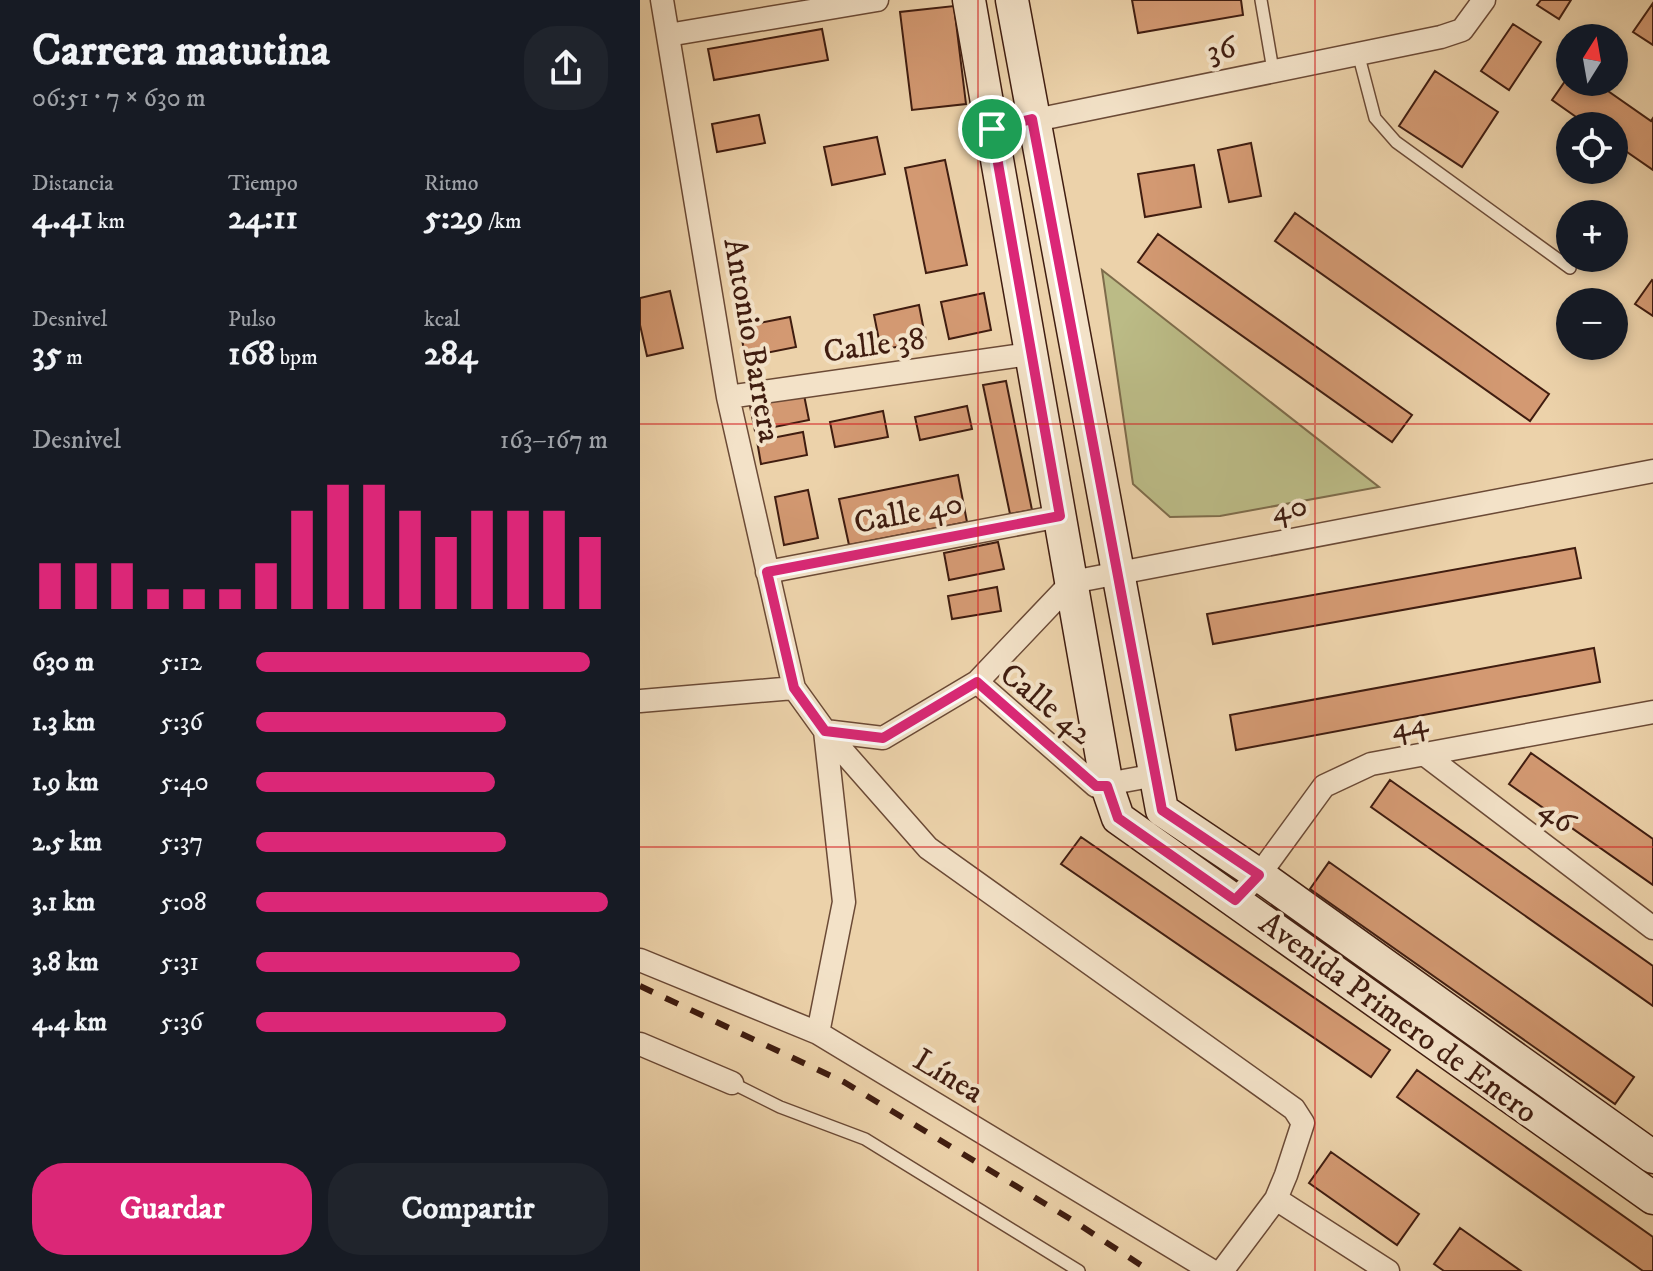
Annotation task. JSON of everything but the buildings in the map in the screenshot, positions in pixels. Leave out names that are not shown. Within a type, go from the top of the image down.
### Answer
[{"type":"street","name":"Antonio Barrera","points":[[662,0],[728,397],[794,688]]},
{"type":"street","points":[[668,35],[877,0]]},
{"type":"street","name":"Avenida Primero de Enero","points":[[969,0],[1107,786],[1118,818],[1653,1198]]},
{"type":"street","name":"Avenida Primero de Enero","points":[[1012,0],[1162,810],[1648,1146]]},
{"type":"street","name":"36","points":[[992,129],[1441,37],[1462,30],[1484,0]]},
{"type":"street","name":"Calle 38","points":[[728,397],[1030,354]]},
{"type":"street","name":"40","points":[[1072,582],[1653,471]]},
{"type":"street","name":"Calle 40","points":[[767,572],[1060,516]]},
{"type":"street","points":[[977,682],[1072,582]]},
{"type":"street","name":"Calle 42","points":[[825,731],[883,738],[977,682],[1096,786],[1156,775]]},
{"type":"street","points":[[640,701],[794,688],[825,731],[928,848],[1294,1109],[1303,1123],[1276,1199],[1222,1271]]},
{"type":"street","name":"44","points":[[1235,900],[1259,875],[1324,786],[1371,764],[1653,712]]},
{"type":"street","points":[[818,1033],[844,902],[825,731]]},
{"type":"street","name":"46","points":[[1424,754],[1653,928]]},
{"type":"street","name":"Línea","points":[[640,960],[818,1033],[1212,1271]]},
{"type":"street","points":[[640,1044],[732,1083]]},
{"type":"street","points":[[1621,1175],[1648,1146]]},
{"type":"street","points":[[1276,1199],[1388,1271]]},
{"type":"lane","points":[[1261,0],[1273,70]]},
{"type":"lane","points":[[1358,53],[1375,118],[1396,142],[1556,258]]},
{"type":"lane","points":[[732,1083],[780,1107],[865,1139],[1079,1271]]},
{"type":"green space","points":[[1102,270],[1379,487],[1220,516],[1170,517],[1133,484]]},
{"type":"railway","points":[[640,986],[844,1082],[1072,1220],[1150,1271]]},
{"type":"route","points":[[1032,119],[1162,810],[1259,875],[1235,900],[1118,818],[1107,786],[1096,786],[977,682],[883,738],[825,731],[794,688],[767,572],[1060,516],[992,129],[1032,119]]}]
